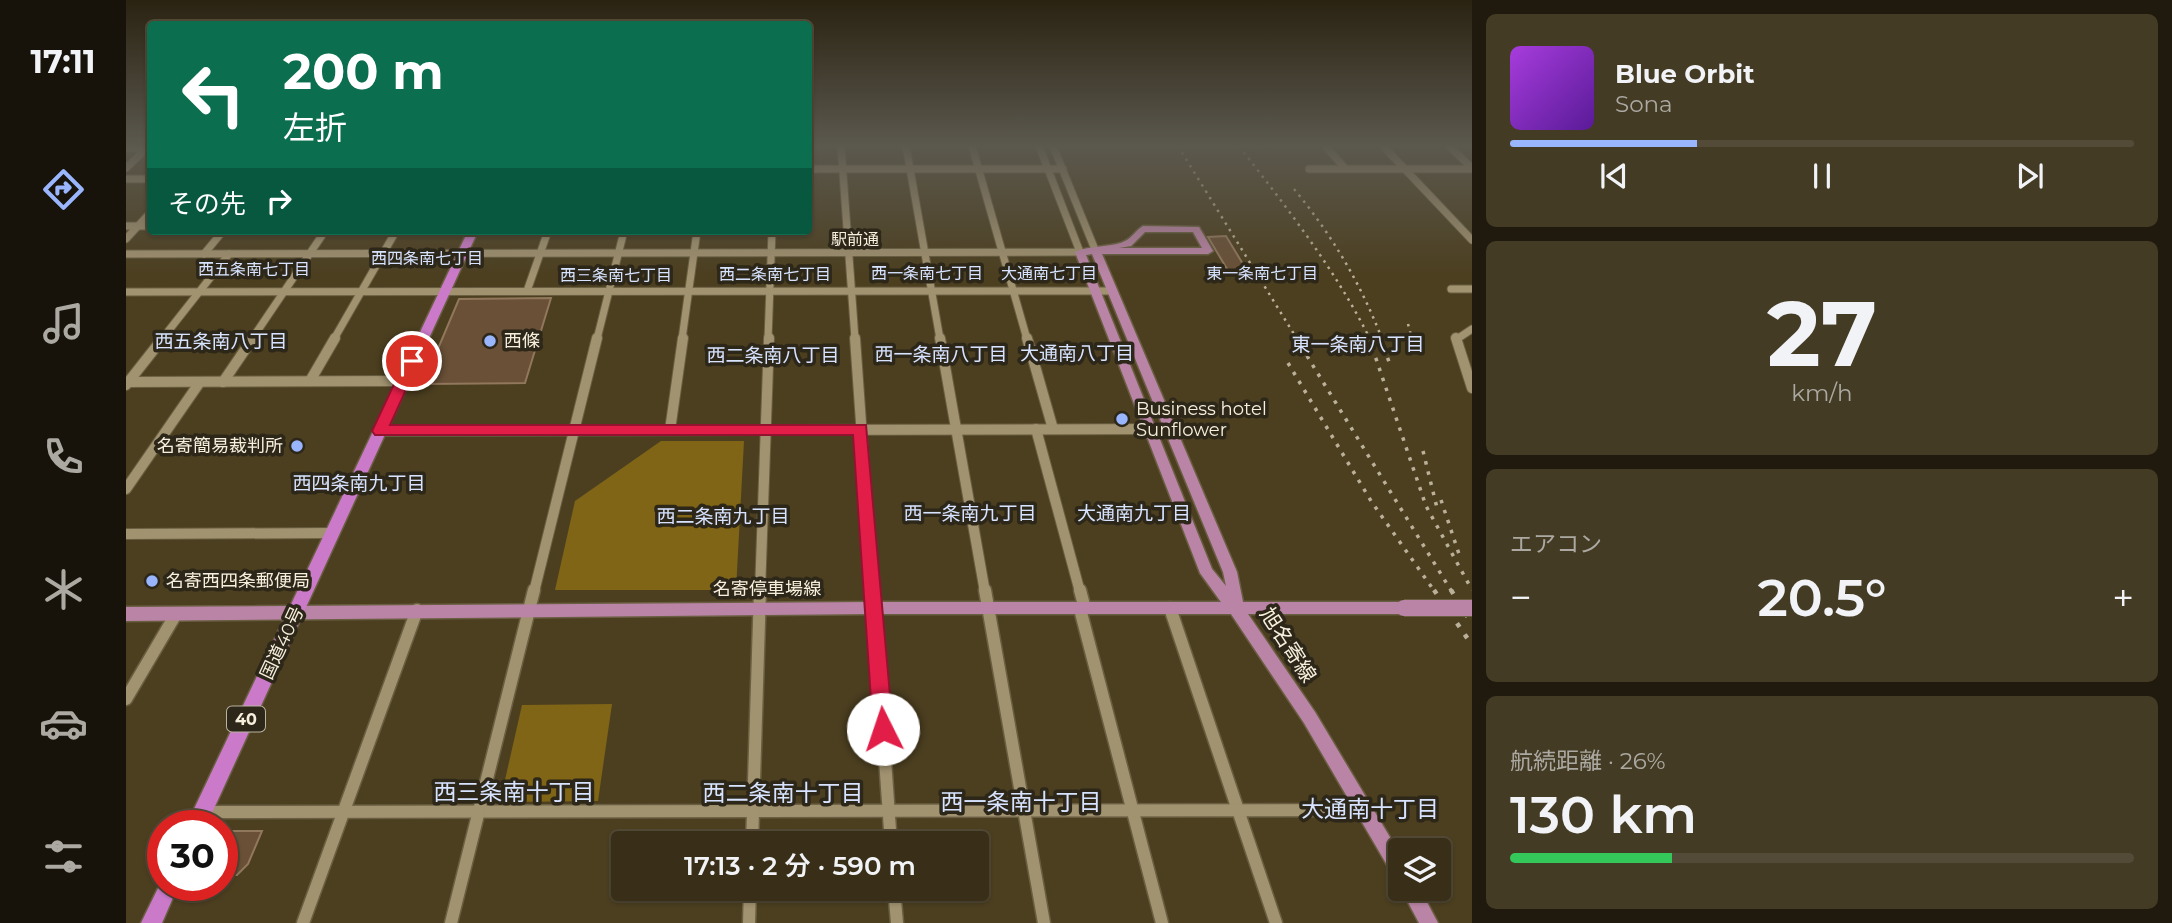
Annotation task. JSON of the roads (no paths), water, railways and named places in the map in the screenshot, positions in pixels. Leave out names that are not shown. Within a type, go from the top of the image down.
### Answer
[{"type":"highway","name":"国道40号","points":[[203,810],[470,235]]},
{"type":"highway","points":[[151,923],[161,901]]},
{"type":"main road","points":[[1097,252],[1106,247],[1128,244],[1143,229],[1196,229],[1209,251],[1080,253],[1207,573],[1237,610]]},
{"type":"main road","points":[[1097,252],[1230,572],[1237,610]]},
{"type":"main road","name":"名寄停車場線","points":[[296,612],[874,608],[1237,610]]},
{"type":"main road","name":"旭名寄線","points":[[1237,610],[1472,608]]},
{"type":"main road","name":"旭名寄線","points":[[1237,610],[1388,850]]},
{"type":"main road","points":[[126,614],[296,612]]},
{"type":"main road","points":[[1417,901],[1429,923]]},
{"type":"street","points":[[843,189],[890,831]]},
{"type":"street","points":[[914,189],[1044,923]]},
{"type":"street","points":[[985,189],[1053,429]]},
{"type":"street","points":[[1056,189],[1080,253]]},
{"type":"street","points":[[1071,189],[1097,252]]},
{"type":"street","points":[[1424,189],[1472,240]]},
{"type":"street","points":[[126,239],[147,216]]},
{"type":"street","points":[[126,226],[147,226]]},
{"type":"street","points":[[205,254],[220,235]]},
{"type":"street","points":[[223,382],[322,235]]},
{"type":"street","points":[[310,381],[394,235]]},
{"type":"street","points":[[527,291],[547,235]]},
{"type":"street","points":[[452,923],[623,235]]},
{"type":"street","points":[[670,430],[696,235]]},
{"type":"street","points":[[752,831],[772,235]]},
{"type":"street","name":"駅前通","points":[[126,254],[1080,253]]},
{"type":"street","points":[[127,383],[229,254]]},
{"type":"street","points":[[1451,289],[1472,289]]},
{"type":"street","points":[[126,292],[1112,290]]},
{"type":"street","points":[[1472,329],[1456,337],[1469,368],[1472,388]]},
{"type":"street","points":[[126,489],[200,382]]},
{"type":"street","points":[[127,383],[402,382]]},
{"type":"street","points":[[1036,429],[1162,923]]},
{"type":"street","points":[[380,431],[1170,429]]},
{"type":"street","points":[[126,534],[333,533]]},
{"type":"street","points":[[1170,608],[1276,923]]},
{"type":"street","points":[[303,923],[417,611]]},
{"type":"street","points":[[126,699],[176,614]]},
{"type":"street","points":[[238,817],[343,811],[1365,810]]},
{"type":"street","points":[[749,923],[750,901]]},
{"type":"street","points":[[895,901],[897,923]]},
{"type":"railway","points":[[1205,189],[1297,339]]},
{"type":"railway","points":[[1272,189],[1342,288],[1370,339]]},
{"type":"railway","points":[[1294,189],[1321,224],[1344,261],[1365,299],[1382,339]]},
{"type":"railway","points":[[1408,324],[1412,339]]},
{"type":"railway","points":[[1296,338],[1452,592]]},
{"type":"railway","points":[[1369,338],[1426,506],[1472,590]]},
{"type":"railway","points":[[1381,338],[1389,362]]},
{"type":"railway","points":[[1411,338],[1414,350]]},
{"type":"railway","points":[[1288,363],[1371,501],[1435,592]]},
{"type":"railway","points":[[1423,451],[1438,512]]},
{"type":"railway","points":[[1441,500],[1460,557]]},
{"type":"railway","points":[[1434,590],[1472,645]]},
{"type":"railway","points":[[1451,590],[1472,624]]},
{"type":"place","name":"西條","points":[[490,341]]},
{"type":"place","name":"Business hotel Sunflower","points":[[1122,419]]},
{"type":"place","name":"名寄簡易裁判所","points":[[297,446]]},
{"type":"place","name":"名寄西四条郵便局","points":[[152,581]]},
{"type":"district","name":"西四条南七丁目","points":[[427,258]]},
{"type":"district","name":"西五条南七丁目","points":[[254,269]]},
{"type":"district","name":"西一条南七丁目","points":[[927,273]]},
{"type":"district","name":"大通南七丁目","points":[[1049,273]]},
{"type":"district","name":"東一条南七丁目","points":[[1262,273]]},
{"type":"district","name":"西二条南七丁目","points":[[775,274]]},
{"type":"district","name":"西三条南七丁目","points":[[616,275]]},
{"type":"district","name":"西五条南八丁目","points":[[221,341]]},
{"type":"district","name":"東一条南八丁目","points":[[1358,344]]},
{"type":"district","name":"大通南八丁目","points":[[1077,353]]},
{"type":"district","name":"西一条南八丁目","points":[[941,354]]},
{"type":"district","name":"西二条南八丁目","points":[[773,355]]},
{"type":"district","name":"西四条南九丁目","points":[[359,483]]},
{"type":"district","name":"西一条南九丁目","points":[[970,513]]},
{"type":"district","name":"大通南九丁目","points":[[1134,513]]},
{"type":"district","name":"西二条南九丁目","points":[[723,516]]},
{"type":"district","name":"西三条南十丁目","points":[[514,792]]},
{"type":"district","name":"西二条南十丁目","points":[[783,793]]},
{"type":"district","name":"西一条南十丁目","points":[[1021,802]]},
{"type":"district","name":"大通南十丁目","points":[[1370,809]]}]
